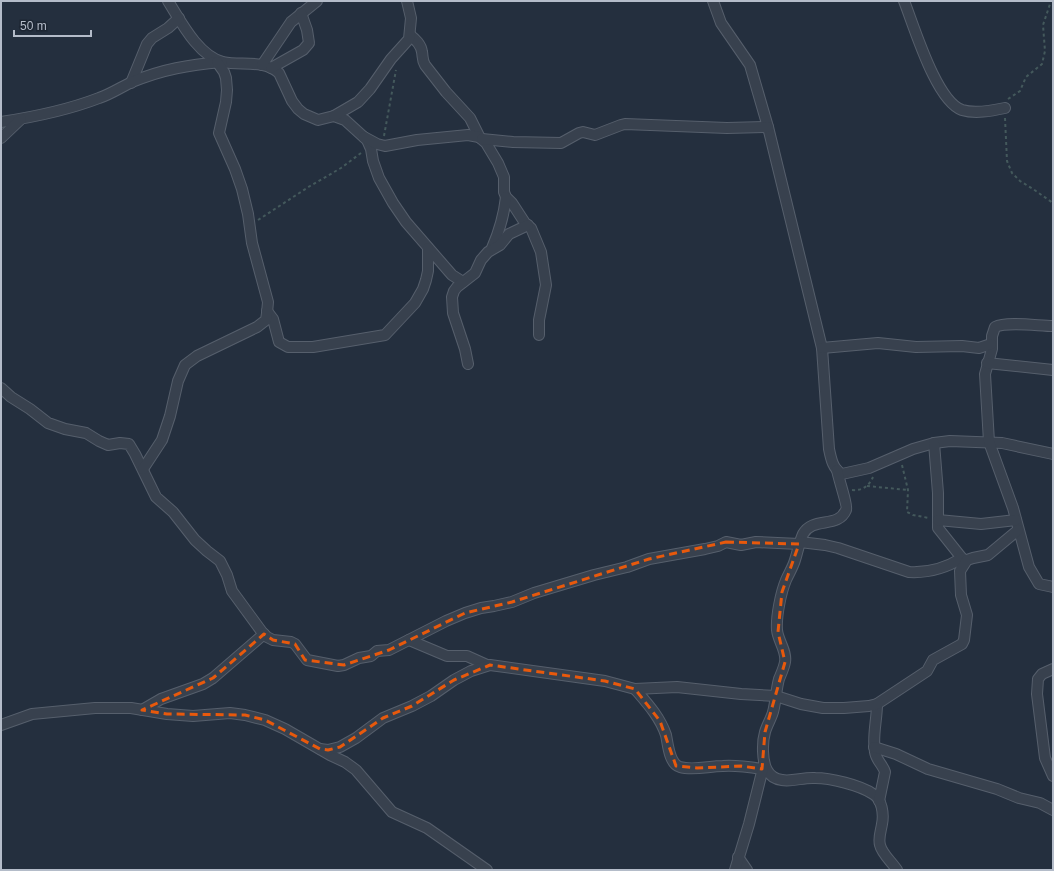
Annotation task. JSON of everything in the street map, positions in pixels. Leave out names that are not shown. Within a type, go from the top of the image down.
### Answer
[{"type":"street","points":[[142,469],[162,440],[170,416],[178,380],[185,365],[197,356],[225,344],[257,327],[266,320],[268,302],[252,243],[250,225],[242,189],[219,133],[226,102],[226,78],[219,62],[194,41],[168,1]]},
{"type":"street","points":[[266,67],[291,22],[300,13],[317,1]]},
{"type":"street","points":[[1,122],[58,111],[99,99],[131,83],[167,70],[186,65],[219,62],[266,67],[279,73],[292,101],[298,110],[318,120],[334,116],[358,102],[370,89],[391,59],[409,39],[411,18],[407,1]]},
{"type":"street","points":[[713,1],[721,23],[750,65],[768,127],[822,348],[829,450],[832,461],[837,470],[847,508],[843,516],[838,519],[814,524],[804,533],[796,560],[782,592],[777,624],[785,656],[785,662],[773,712],[765,732],[763,741],[763,765],[749,824],[735,870]]},
{"type":"street","points":[[904,1],[927,63],[950,101],[955,106],[968,111],[979,112],[1004,108]]},
{"type":"street","points":[[266,67],[303,50],[309,43],[307,30],[300,13]]},
{"type":"street","points":[[131,83],[147,44],[152,38],[168,28],[179,18]]},
{"type":"street","points":[[410,35],[420,46],[422,50],[422,60],[425,65],[446,92],[470,118],[481,139],[491,150],[504,177],[504,192],[506,197],[534,233],[541,252],[546,285],[539,320],[539,334]]},
{"type":"street","points":[[334,116],[345,120],[363,136],[369,144],[375,166],[383,186],[406,222],[452,275],[463,282]]},
{"type":"street","points":[[1,138],[21,119]]},
{"type":"street","points":[[363,136],[382,145],[468,135],[481,139],[561,143],[579,133],[583,132],[595,135],[625,124],[727,128],[768,127]]},
{"type":"street","points":[[491,250],[498,234],[504,213],[506,197]]},
{"type":"street","points":[[468,364],[465,349],[454,321],[452,297],[454,291],[476,271],[484,256],[500,245],[509,234],[528,225]]},
{"type":"street","points":[[267,311],[273,319],[279,342],[288,347],[313,347],[359,339],[381,337],[388,333],[418,298],[426,280],[428,271],[428,248]]},
{"type":"street","points":[[1053,326],[1017,324],[999,325],[996,327],[993,332],[991,353],[985,374],[989,442],[1017,525],[1029,567],[1034,578],[1042,585],[1053,587]]},
{"type":"street","points":[[822,348],[878,343],[916,347],[962,346],[979,348],[992,344]]},
{"type":"street","points":[[979,348],[988,361],[1053,370]]},
{"type":"street","points":[[1,388],[48,424],[86,433],[98,441],[108,444],[129,444],[136,454],[156,497],[173,512],[203,548],[220,561],[228,575],[229,585],[232,591],[264,634],[273,640],[291,642],[307,660],[338,666],[370,656],[377,651],[389,650],[446,621],[481,608],[512,602],[534,593],[649,559],[705,549],[718,546],[726,542],[741,545],[756,542],[825,545],[909,572],[919,572],[933,570],[988,554],[1017,525]]},
{"type":"street","points":[[837,470],[842,474],[853,473],[899,456],[913,449],[934,443],[950,441],[1002,443],[1053,454]]},
{"type":"street","points":[[934,443],[938,493],[938,528],[964,560]]},
{"type":"street","points":[[938,520],[981,524],[1017,525]]},
{"type":"street","points":[[409,640],[447,656],[467,656],[487,665],[605,681],[635,689],[677,687],[776,696],[801,704],[823,708],[869,706],[877,704],[927,671],[933,660],[958,646],[964,640],[966,615],[959,579],[964,560]]},
{"type":"street","points":[[142,710],[161,699],[203,684],[213,678],[264,634]]},
{"type":"street","points":[[320,749],[328,750],[340,747],[356,738],[383,718],[412,706],[431,696],[454,680],[487,665]]},
{"type":"street","points":[[1053,669],[1042,674],[1038,679],[1037,694],[1045,758],[1053,776]]},
{"type":"street","points":[[635,689],[660,721],[665,733],[672,760],[676,766],[697,768],[763,765]]},
{"type":"street","points":[[877,704],[874,747],[876,757],[885,772],[879,801]]},
{"type":"street","points":[[1,725],[32,714],[95,708],[131,708],[167,714],[193,716],[230,713],[253,717],[286,729],[345,762],[356,770],[392,812],[427,828],[487,870]]},
{"type":"street","points":[[874,747],[896,754],[928,769],[997,788],[1019,798],[1040,803],[1053,810]]},
{"type":"street","points":[[763,765],[775,778],[782,780],[815,778],[849,784],[874,794],[879,801],[883,822],[879,838],[880,844],[883,851],[897,870]]},
{"type":"street","points":[[738,857],[746,870]]},
{"type":"path","points":[[1051,1],[1043,25],[1045,38],[1044,60],[1042,64],[1026,78],[1020,92],[1008,100],[1004,108],[1007,161],[1012,173],[1020,182],[1053,203]]},
{"type":"path","points":[[382,145],[391,103],[398,52]]},
{"type":"path","points":[[250,225],[310,186],[341,168],[355,158],[369,144]]},
{"type":"path","points":[[899,456],[908,490],[906,510],[908,513],[938,520]]},
{"type":"path","points":[[867,486],[874,476],[876,465]]},
{"type":"path","points":[[841,488],[856,491],[867,486],[908,490]]},
{"type":"highlighted area","points":[[726,542],[799,544],[782,592],[778,632],[785,662],[765,732],[762,769],[741,766],[697,768],[676,766],[660,721],[635,689],[605,681],[490,665],[454,680],[412,706],[383,718],[340,747],[328,750],[320,749],[265,720],[245,715],[167,714],[142,710],[213,678],[264,634],[273,640],[295,644],[305,660],[344,665],[389,650],[465,613],[512,602],[649,559]]}]
